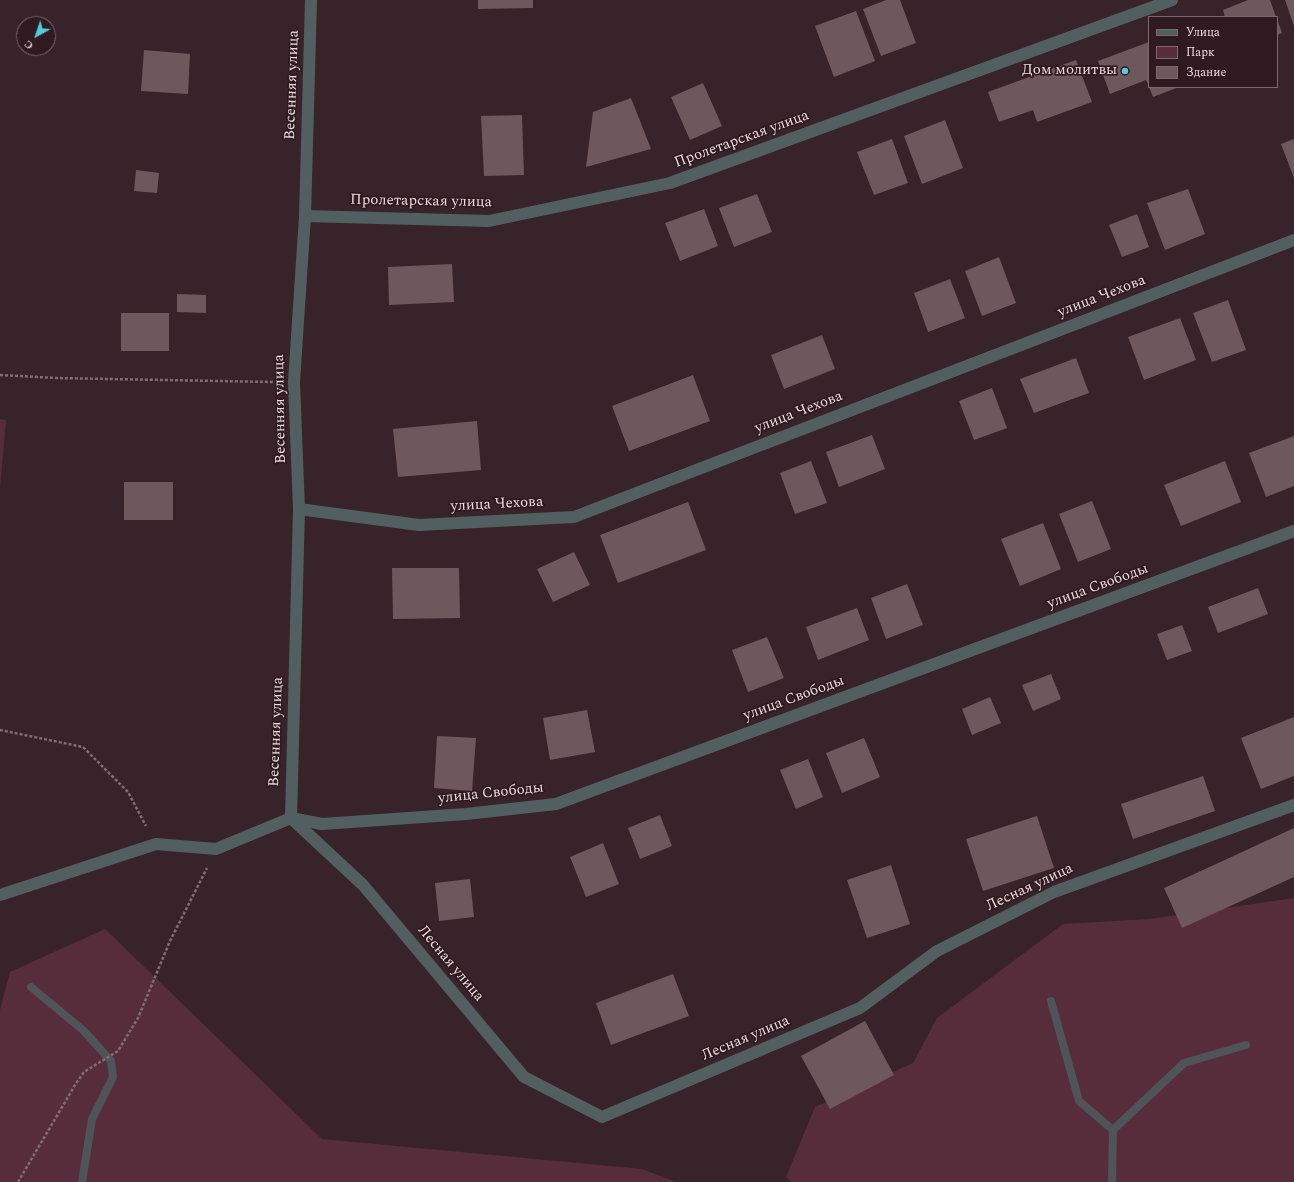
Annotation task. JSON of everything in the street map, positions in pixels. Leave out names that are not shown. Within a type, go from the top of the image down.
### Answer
[{"type":"street","name":"Весенняя улица","points":[[291,818],[299,509],[294,382],[305,216],[312,0]]},
{"type":"street","name":"Пролетарская улица","points":[[305,216],[489,221],[670,183],[1172,0]]},
{"type":"street","name":"улица Чехова","points":[[299,509],[418,524],[574,517],[1294,240]]},
{"type":"street","name":"улица Свободы","points":[[291,818],[322,824],[466,814],[556,804],[1294,532]]},
{"type":"street","name":"Лесная улица","points":[[291,818],[363,886],[524,1077],[602,1117],[860,1008],[937,951],[1054,892],[1294,805]]},
{"type":"street","points":[[0,895],[156,844],[216,849],[291,818]]},
{"type":"path","points":[[0,375],[56,378],[294,382]]},
{"type":"path","points":[[0,730],[83,747],[128,792],[156,844]]},
{"type":"path","points":[[18,1182],[75,1084],[84,1072],[118,1051],[138,1018],[170,941],[216,849]]},
{"type":"green space","points":[[0,419],[6,420],[0,489]]},
{"type":"green space","points":[[1294,898],[1294,1182],[791,1182],[786,1177],[815,1107],[913,1063],[937,1018],[1063,924],[1150,919]]},
{"type":"green space","points":[[105,929],[322,1139],[642,1169],[676,1182],[0,1182],[0,1010],[10,972]]},
{"type":"building","points":[[478,0],[533,0],[533,8],[478,9]]},
{"type":"building","points":[[886,0],[900,0],[916,43],[881,56],[863,9]]},
{"type":"building","points":[[1248,0],[1270,0],[1276,16],[1225,16],[1223,10]]},
{"type":"building","points":[[1285,0],[1294,0],[1294,26]]},
{"type":"building","points":[[856,11],[875,61],[834,77],[815,26]]},
{"type":"building","points":[[1278,22],[1282,33],[1278,35]]},
{"type":"building","name":"Дом молитвы","points":[[1148,42],[1148,84],[1146,80],[1110,94],[1098,61]]},
{"type":"building","points":[[144,50],[190,54],[188,94],[141,91]]},
{"type":"building","points":[[1076,60],[1092,102],[1037,122],[1033,110],[999,122],[988,92]]},
{"type":"building","points":[[703,83],[722,126],[690,140],[671,97]]},
{"type":"building","name":"Дом молитвы","points":[[1149,88],[1176,88],[1153,97]]},
{"type":"building","points":[[631,98],[651,149],[586,167],[593,112]]},
{"type":"building","points":[[522,115],[524,175],[484,176],[481,116]]},
{"type":"building","points":[[945,120],[963,168],[922,184],[904,136]]},
{"type":"building","points":[[892,139],[908,183],[874,195],[857,152]]},
{"type":"building","points":[[1294,139],[1294,178],[1281,144]]},
{"type":"building","points":[[136,170],[159,173],[157,193],[134,191]]},
{"type":"building","points":[[1188,189],[1205,234],[1165,250],[1147,203]]},
{"type":"building","points":[[757,194],[772,232],[734,247],[719,208]]},
{"type":"building","points":[[704,209],[718,246],[680,261],[665,223]]},
{"type":"building","points":[[1137,214],[1149,247],[1122,257],[1109,225]]},
{"type":"building","points":[[999,257],[1016,303],[982,316],[965,271]]},
{"type":"building","points":[[452,264],[454,302],[389,305],[388,267]]},
{"type":"building","points":[[950,279],[965,318],[928,332],[914,293]]},
{"type":"building","points":[[177,294],[206,295],[206,313],[177,312]]},
{"type":"building","points":[[1228,300],[1246,350],[1212,362],[1193,313]]},
{"type":"building","points":[[121,313],[169,313],[169,351],[121,351]]},
{"type":"building","points":[[1180,318],[1196,360],[1144,380],[1128,337]]},
{"type":"building","points":[[822,335],[835,369],[784,389],[771,355]]},
{"type":"building","points":[[1076,358],[1089,393],[1034,413],[1020,379]]},
{"type":"building","points":[[693,375],[710,421],[629,451],[612,406]]},
{"type":"building","points":[[992,388],[1007,428],[974,440],[959,401]]},
{"type":"building","points":[[477,421],[481,470],[398,477],[393,429]]},
{"type":"building","points":[[872,435],[885,469],[839,487],[826,452]]},
{"type":"building","points":[[1294,436],[1294,486],[1266,497],[1249,453]]},
{"type":"building","points":[[811,461],[827,503],[795,514],[780,473]]},
{"type":"building","points":[[1225,461],[1241,502],[1181,526],[1164,485]]},
{"type":"building","points":[[124,482],[173,482],[173,520],[124,520]]},
{"type":"building","points":[[1092,501],[1111,549],[1078,562],[1059,514]]},
{"type":"building","points":[[688,502],[706,550],[618,583],[600,535]]},
{"type":"building","points":[[1043,523],[1061,569],[1020,586],[1001,539]]},
{"type":"building","points":[[574,552],[590,585],[553,602],[537,569]]},
{"type":"building","points":[[392,568],[459,568],[460,618],[393,619]]},
{"type":"building","points":[[907,584],[923,625],[886,639],[871,598]]},
{"type":"building","points":[[1258,588],[1268,614],[1218,633],[1208,607]]},
{"type":"building","points":[[857,608],[869,640],[818,660],[806,627]]},
{"type":"building","points":[[1182,625],[1192,651],[1167,660],[1157,634]]},
{"type":"building","points":[[767,637],[784,678],[748,692],[732,650]]},
{"type":"building","points":[[1051,674],[1061,699],[1033,711],[1022,685]]},
{"type":"building","points":[[990,697],[1001,723],[972,735],[962,709]]},
{"type":"building","points":[[587,710],[595,752],[550,760],[543,718]]},
{"type":"building","points":[[1294,717],[1294,776],[1261,789],[1241,738]]},
{"type":"building","points":[[437,736],[476,738],[472,791],[434,788]]},
{"type":"building","points":[[864,738],[880,777],[842,793],[826,753]]},
{"type":"building","points":[[808,759],[823,797],[796,809],[780,770]]},
{"type":"building","points":[[1203,776],[1215,811],[1133,839],[1121,804]]},
{"type":"building","points":[[660,815],[672,846],[640,859],[628,828]]},
{"type":"building","points":[[1037,816],[1054,868],[983,891],[966,839]]},
{"type":"building","points":[[1294,828],[1294,877],[1182,928],[1164,888]]},
{"type":"building","points":[[603,843],[619,884],[586,897],[570,857]]},
{"type":"building","points":[[891,865],[910,924],[867,938],[847,880]]},
{"type":"building","points":[[470,879],[474,917],[439,921],[435,883]]},
{"type":"building","points":[[673,974],[689,1016],[611,1045],[596,1003]]},
{"type":"building","points":[[865,1021],[894,1075],[830,1109],[801,1056]]},
{"type":"waterway","points":[[31,987],[84,1031],[111,1061],[113,1077],[92,1119],[82,1182]]},
{"type":"waterway","points":[[1051,1001],[1079,1101],[1113,1130]]},
{"type":"waterway","points":[[1112,1182],[1113,1130],[1184,1063],[1246,1045]]},
{"type":"place","name":"Дом молитвы","points":[[1125,71]]}]
